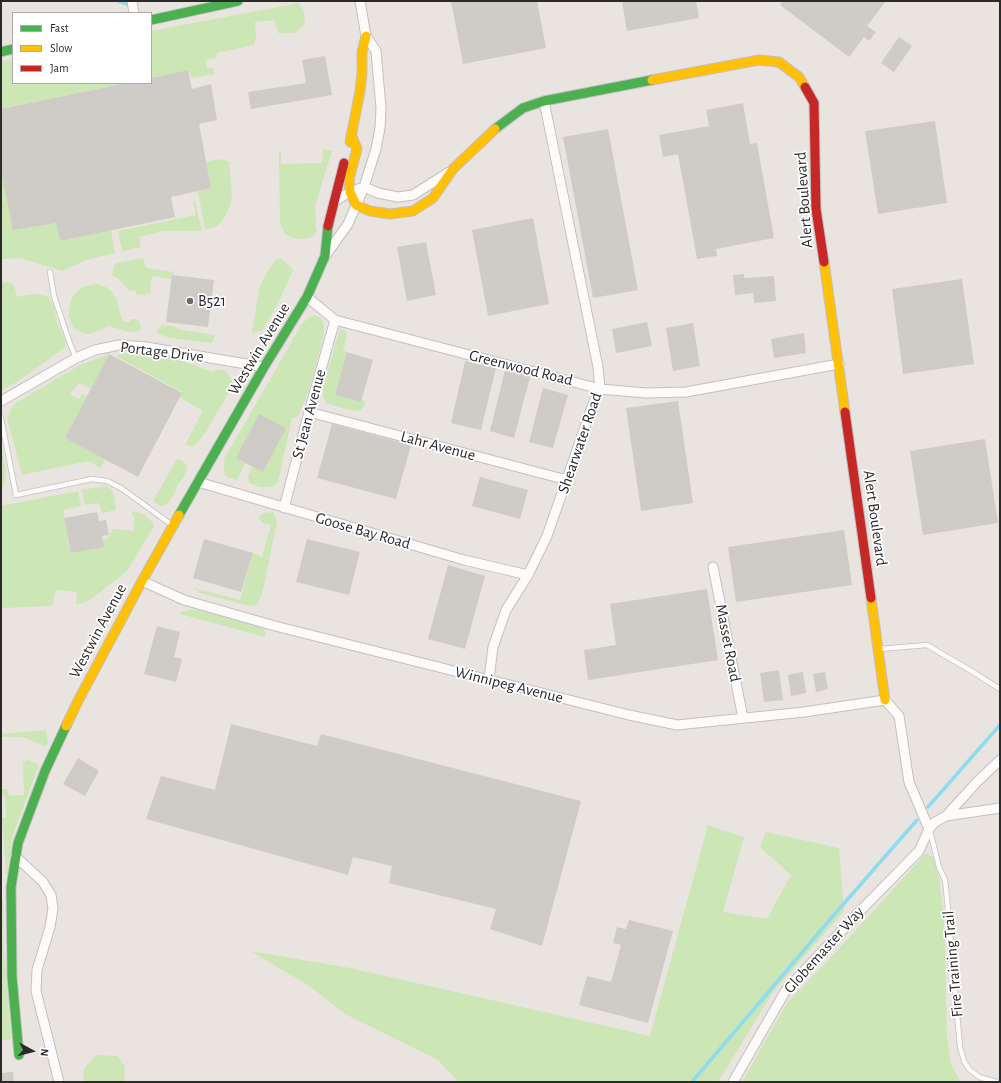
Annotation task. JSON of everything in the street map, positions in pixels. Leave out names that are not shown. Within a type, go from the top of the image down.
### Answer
[{"type":"street","points":[[132,1],[134,12]]},
{"type":"street","points":[[152,20],[238,1]]},
{"type":"street","name":"Westwin Avenue","points":[[325,256],[328,223],[352,134],[361,85],[362,52],[366,36],[360,1]]},
{"type":"street","name":"Westwin Avenue","points":[[19,1055],[12,977],[11,940],[11,887],[18,843],[45,770],[79,699],[142,580],[264,367],[307,297],[325,256],[348,224],[364,187],[376,149],[380,128],[381,108],[376,50],[366,36]]},
{"type":"street","points":[[1,52],[12,49]]},
{"type":"street","name":"Alert Boulevard","points":[[364,187],[378,193],[398,197],[413,195],[453,169],[494,130],[523,108],[544,101],[759,60],[780,62],[799,76],[814,103],[816,209],[839,364],[885,700]]},
{"type":"street","name":"Shearwater Road","points":[[490,679],[493,647],[506,610],[528,575],[547,536],[592,404],[600,389],[597,360],[544,101]]},
{"type":"street","points":[[352,134],[356,149],[349,179],[350,192],[356,205]]},
{"type":"street","name":"Alert Boulevard","points":[[356,205],[370,211],[390,214],[413,211],[433,198],[453,169]]},
{"type":"street","points":[[335,201],[350,192],[364,187]]},
{"type":"street","name":"Greenwood Road","points":[[307,297],[335,320],[600,389],[646,393],[686,392],[839,364]]},
{"type":"street","name":"St Jean Avenue","points":[[284,508],[335,320]]},
{"type":"street","name":"Portage Drive","points":[[1,401],[76,358],[95,350],[119,344],[146,347],[264,367]]},
{"type":"street","name":"Lahr Avenue","points":[[309,412],[567,480]]},
{"type":"street","name":"Goose Bay Road","points":[[198,482],[464,560],[528,575]]},
{"type":"street","name":"Masset Road","points":[[712,567],[743,718]]},
{"type":"street","name":"Winnipeg Avenue","points":[[142,580],[184,600],[267,624],[629,715],[677,725],[804,712],[885,700]]},
{"type":"street","points":[[885,700],[899,716],[909,782],[929,829],[935,822],[946,816],[977,782],[1000,760]]},
{"type":"street","points":[[946,816],[1000,808]]},
{"type":"street","name":"Globemaster Way","points":[[732,1082],[786,990],[864,906],[919,851],[929,829]]},
{"type":"street","points":[[15,856],[43,882],[51,895],[53,910],[50,927],[37,970],[36,991],[59,1082]]},
{"type":"lane","points":[[50,272],[54,296],[76,358]]},
{"type":"lane","points":[[1,418],[16,495],[92,479],[107,481],[120,488],[173,526]]},
{"type":"lane","points":[[878,649],[927,645],[985,678],[1000,689]]},
{"type":"lane","name":"Fire Training Trail","points":[[929,829],[939,866],[945,880],[960,1047],[964,1061],[969,1069],[979,1077],[996,1082]]},
{"type":"green space","points":[[299,3],[304,13],[305,23],[298,31],[293,33],[278,33],[275,20],[255,22],[256,37],[254,45],[217,53],[216,58],[206,60],[207,69],[213,68],[214,74],[192,78],[188,70],[152,78],[152,31]]},
{"type":"green space","points":[[12,59],[12,84],[122,84],[1,109],[1,61]]},
{"type":"green space","points":[[323,149],[332,151],[315,206],[315,225],[317,231],[309,238],[295,239],[285,234],[280,223],[279,151],[281,152],[281,163],[284,164],[322,163]]},
{"type":"green space","points":[[221,159],[229,162],[232,194],[231,201],[228,211],[221,222],[217,226],[205,230],[198,191],[211,188],[206,162]]},
{"type":"green space","points":[[1,171],[56,223],[60,241],[111,230],[115,253],[86,260],[62,271],[20,258],[2,259]]},
{"type":"green space","points":[[195,201],[202,231],[163,231],[139,237],[141,247],[122,251],[118,231],[196,215],[193,202]]},
{"type":"green space","points":[[143,258],[146,268],[174,272],[171,279],[152,276],[150,294],[146,293],[146,295],[136,294],[136,291],[128,290],[122,282],[112,275],[114,265],[117,263]]},
{"type":"green space","points":[[277,259],[282,259],[293,270],[278,303],[263,329],[253,333],[259,289],[268,270]]},
{"type":"green space","points":[[7,282],[14,285],[17,297],[34,294],[47,296],[54,306],[57,323],[65,339],[65,347],[20,380],[1,391],[1,283]]},
{"type":"green space","points":[[96,284],[106,287],[112,292],[117,300],[122,321],[130,322],[131,319],[136,319],[140,323],[141,330],[136,332],[125,331],[109,326],[90,334],[86,334],[74,329],[69,317],[69,309],[73,295],[83,287]]},
{"type":"green space","points":[[315,315],[321,318],[323,322],[323,339],[308,393],[298,416],[292,418],[278,482],[272,487],[260,487],[249,483],[248,476],[253,467],[245,463],[237,480],[229,478],[224,472],[224,459],[302,324],[309,317]]},
{"type":"green space","points":[[162,325],[215,335],[214,340],[211,343],[170,338],[157,332],[157,329]]},
{"type":"green space","points":[[342,329],[347,335],[343,350],[347,352],[336,395],[361,402],[362,400],[366,401],[361,411],[349,410],[326,403],[323,396],[323,389],[338,335]]},
{"type":"green space","points":[[129,351],[170,356],[212,372],[218,369],[225,371],[228,374],[233,383],[203,436],[194,446],[185,445],[203,411],[179,397],[182,392],[116,356]]},
{"type":"green space","points":[[109,354],[91,389],[79,383],[70,394],[79,399],[82,394],[87,396],[65,438],[105,459],[101,468],[88,461],[22,475],[7,417],[14,404],[80,365]]},
{"type":"green space","points":[[1,443],[6,472],[5,482],[1,488]]},
{"type":"green space","points":[[177,459],[181,460],[187,466],[187,469],[169,502],[166,505],[161,506],[154,502],[154,499]]},
{"type":"green space","points":[[106,486],[113,491],[116,510],[102,513],[99,503],[85,505],[82,490]]},
{"type":"green space","points":[[78,491],[81,506],[63,510],[69,546],[107,539],[113,529],[133,531],[135,519],[131,512],[135,511],[146,516],[153,523],[154,526],[127,571],[91,599],[83,603],[76,604],[77,592],[56,590],[52,606],[1,608],[1,506]]},
{"type":"green space","points":[[273,512],[277,522],[262,594],[256,605],[249,606],[200,593],[194,588],[240,600],[253,553],[262,557],[271,525],[264,524],[258,518],[264,513]]},
{"type":"green space","points":[[194,609],[258,626],[265,630],[265,637],[180,614],[183,611]]},
{"type":"green space","points":[[46,730],[48,744],[45,746],[22,737],[1,737],[1,734]]},
{"type":"green space","points":[[29,760],[39,765],[12,837],[6,875],[2,818],[6,817],[5,797],[1,794],[1,789],[8,789],[8,793],[11,796],[24,795],[23,762]]},
{"type":"green space","points":[[708,825],[744,837],[723,912],[767,919],[791,875],[760,847],[766,832],[839,848],[844,911],[773,992],[718,1082],[459,1082],[438,1060],[345,1014],[308,985],[250,951],[350,968],[650,1036]]},
{"type":"green space","points":[[926,853],[933,857],[939,878],[943,910],[947,1038],[951,1064],[959,1079],[963,1082],[742,1082],[787,1003],[836,952]]},
{"type":"green space","points":[[1,899],[3,899],[4,951],[11,1039],[1,1040]]},
{"type":"green space","points":[[96,1055],[117,1056],[125,1066],[124,1078],[126,1082],[83,1082],[84,1069]]},
{"type":"building","points":[[451,1],[537,1],[546,48],[463,64]]},
{"type":"building","points":[[622,1],[696,1],[699,18],[627,31]]},
{"type":"building","points":[[783,1],[886,1],[867,26],[876,32],[869,41],[864,37],[849,57],[780,5]]},
{"type":"building","points":[[899,37],[912,46],[894,72],[881,63]]},
{"type":"building","points":[[325,56],[332,95],[251,109],[248,92],[306,83],[302,60]]},
{"type":"building","points":[[188,70],[192,89],[211,84],[217,120],[199,124],[211,188],[171,197],[175,217],[60,241],[56,223],[13,230],[1,171],[1,109],[122,84],[152,84],[152,78]]},
{"type":"building","points":[[743,103],[750,144],[757,143],[774,238],[716,249],[717,256],[697,259],[678,154],[663,157],[659,135],[709,126],[706,110]]},
{"type":"building","points":[[935,121],[947,203],[878,214],[865,131]]},
{"type":"building","points":[[608,129],[638,290],[593,298],[563,137]]},
{"type":"building","points":[[533,218],[549,304],[488,316],[472,230]]},
{"type":"building","points":[[426,242],[436,295],[407,301],[397,247]]},
{"type":"building","points":[[744,274],[744,278],[774,276],[776,301],[754,303],[753,293],[735,295],[733,275]]},
{"type":"building","name":"B521","points":[[172,275],[214,280],[208,327],[166,322]]},
{"type":"building","points":[[962,279],[974,364],[903,374],[892,289]]},
{"type":"building","points":[[647,322],[652,346],[616,353],[612,329]]},
{"type":"building","points":[[693,323],[700,366],[673,371],[666,328]]},
{"type":"building","points":[[804,333],[806,353],[774,358],[771,339]]},
{"type":"building","points":[[347,352],[373,360],[361,402],[335,395]]},
{"type":"building","points":[[109,354],[182,393],[138,477],[65,438]]},
{"type":"building","points":[[465,361],[496,368],[481,430],[451,423]]},
{"type":"building","points":[[505,370],[530,377],[514,438],[490,431]]},
{"type":"building","points":[[543,388],[568,395],[553,448],[529,442]]},
{"type":"building","points":[[678,401],[693,503],[641,511],[626,408]]},
{"type":"building","points":[[259,414],[286,428],[263,472],[236,458]]},
{"type":"building","points":[[332,424],[411,445],[396,499],[317,478]]},
{"type":"building","points":[[985,439],[998,523],[923,535],[910,451]]},
{"type":"building","points":[[480,477],[528,490],[520,519],[472,506]]},
{"type":"building","points":[[97,512],[99,521],[106,520],[109,535],[102,536],[104,547],[71,553],[64,518]]},
{"type":"building","points":[[844,530],[852,585],[736,602],[728,547]]},
{"type":"building","points":[[204,539],[253,553],[241,592],[193,578]]},
{"type":"building","points":[[307,539],[360,552],[349,595],[296,582]]},
{"type":"building","points":[[448,565],[485,576],[465,649],[428,639]]},
{"type":"building","points":[[707,589],[718,660],[588,680],[584,650],[616,645],[610,604]]},
{"type":"building","points":[[157,626],[180,632],[174,657],[182,659],[176,682],[144,674]]},
{"type":"building","points":[[779,670],[783,700],[764,702],[760,673]]},
{"type":"building","points":[[803,672],[806,693],[791,696],[788,675]]},
{"type":"building","points":[[825,672],[828,689],[816,692],[813,674]]},
{"type":"building","points":[[231,724],[317,746],[321,734],[581,801],[542,946],[490,929],[496,909],[389,883],[392,866],[353,857],[348,875],[146,819],[161,776],[215,790]]},
{"type":"building","points":[[78,758],[99,771],[85,796],[63,784]]},
{"type":"building","points":[[629,920],[673,931],[648,1023],[579,1005],[587,976],[611,982],[621,945],[613,943],[617,927],[626,929]]},
{"type":"building","points":[[13,1072],[14,1082],[1,1082],[1,1073]]},
{"type":"waterway","points":[[119,1],[127,4],[132,2]]},
{"type":"waterway","points":[[928,807],[1000,725]]},
{"type":"waterway","points":[[692,1082],[917,820]]},
{"type":"traffic: fast","points":[[152,20],[238,1]]},
{"type":"traffic: fast","points":[[1,52],[12,49]]},
{"type":"traffic: fast","points":[[495,129],[523,108],[544,101],[652,80]]},
{"type":"traffic: fast","points":[[179,515],[264,367],[307,297],[325,256],[328,226]]},
{"type":"traffic: fast","points":[[19,1055],[12,977],[11,887],[18,843],[45,771],[66,726]]},
{"type":"traffic: slow","points":[[350,142],[360,91],[362,52],[366,36]]},
{"type":"traffic: slow","points":[[652,80],[759,60],[779,62],[799,77],[805,87]]},
{"type":"traffic: slow","points":[[351,134],[357,149],[349,179],[350,192],[356,205],[370,211],[390,214],[413,211],[433,198],[453,169],[495,129]]},
{"type":"traffic: slow","points":[[824,262],[845,412]]},
{"type":"traffic: slow","points":[[66,726],[142,581],[179,515]]},
{"type":"traffic: slow","points":[[871,598],[885,700]]},
{"type":"traffic: jam","points":[[805,87],[814,103],[816,209],[824,262]]},
{"type":"traffic: jam","points":[[328,226],[344,163]]},
{"type":"traffic: jam","points":[[845,412],[871,598]]},
{"type":"place","name":"B521","points":[[190,301]]}]
